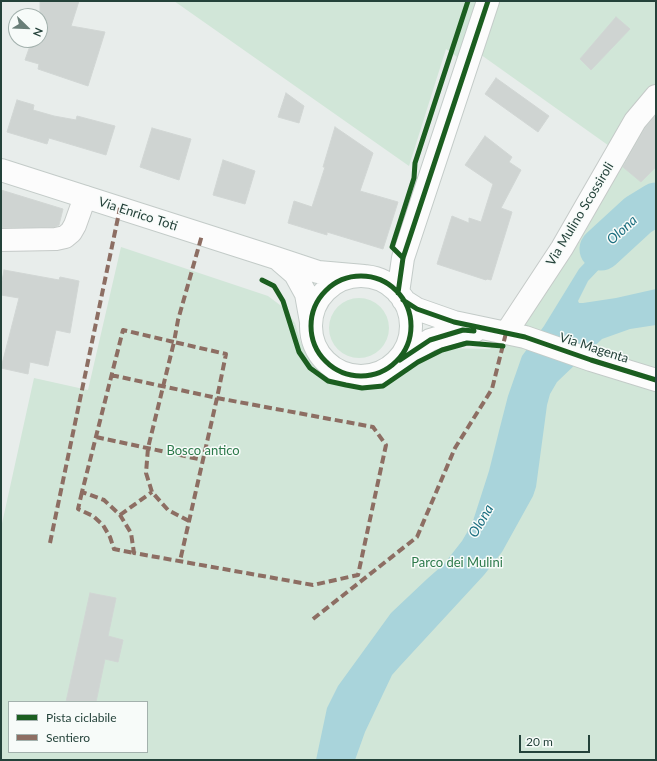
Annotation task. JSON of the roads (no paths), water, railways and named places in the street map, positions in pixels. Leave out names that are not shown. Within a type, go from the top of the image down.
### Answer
[{"type":"street","points":[[387,288],[388,274],[403,258],[488,1]]},
{"type":"street","name":"Via Mulino Scossiroli","points":[[508,333],[562,248],[634,121],[656,96]]},
{"type":"street","name":"Via Enrico Toti","points":[[1,170],[318,272],[387,288],[409,313],[410,333],[408,340],[402,353],[393,364]]},
{"type":"street","points":[[1,240],[56,239],[64,237],[71,232],[75,225],[85,197]]},
{"type":"street","name":"Via Enrico Toti","points":[[276,258],[295,274],[306,294],[311,322],[312,339],[319,354],[331,366],[346,374],[363,376],[379,373],[430,340],[463,330],[508,333]]},
{"type":"street","name":"Via Enrico Toti","points":[[311,322],[314,307],[323,294],[334,284],[349,278],[387,288],[417,309],[454,322],[508,333]]},
{"type":"street","name":"Via Magenta","points":[[508,333],[656,380]]},
{"type":"water","points":[[656,205],[656,220],[636,231],[605,263],[588,281],[578,301],[579,303],[583,303],[616,298],[656,289],[656,325],[630,329],[602,339],[557,382],[550,394],[547,405],[536,487],[533,496],[502,552],[484,575],[392,675],[365,732],[355,760],[316,760],[327,708],[338,686],[391,613],[444,564],[462,541],[472,524],[489,471],[508,396],[522,356],[544,326],[579,269],[624,222]]},
{"type":"waterway","name":"Olona","points":[[601,249],[638,215],[656,204]]},
{"type":"park label","name":"Bosco antico","points":[[203,451]]},
{"type":"park label","name":"Parco dei Mulini","points":[[457,563]]}]
